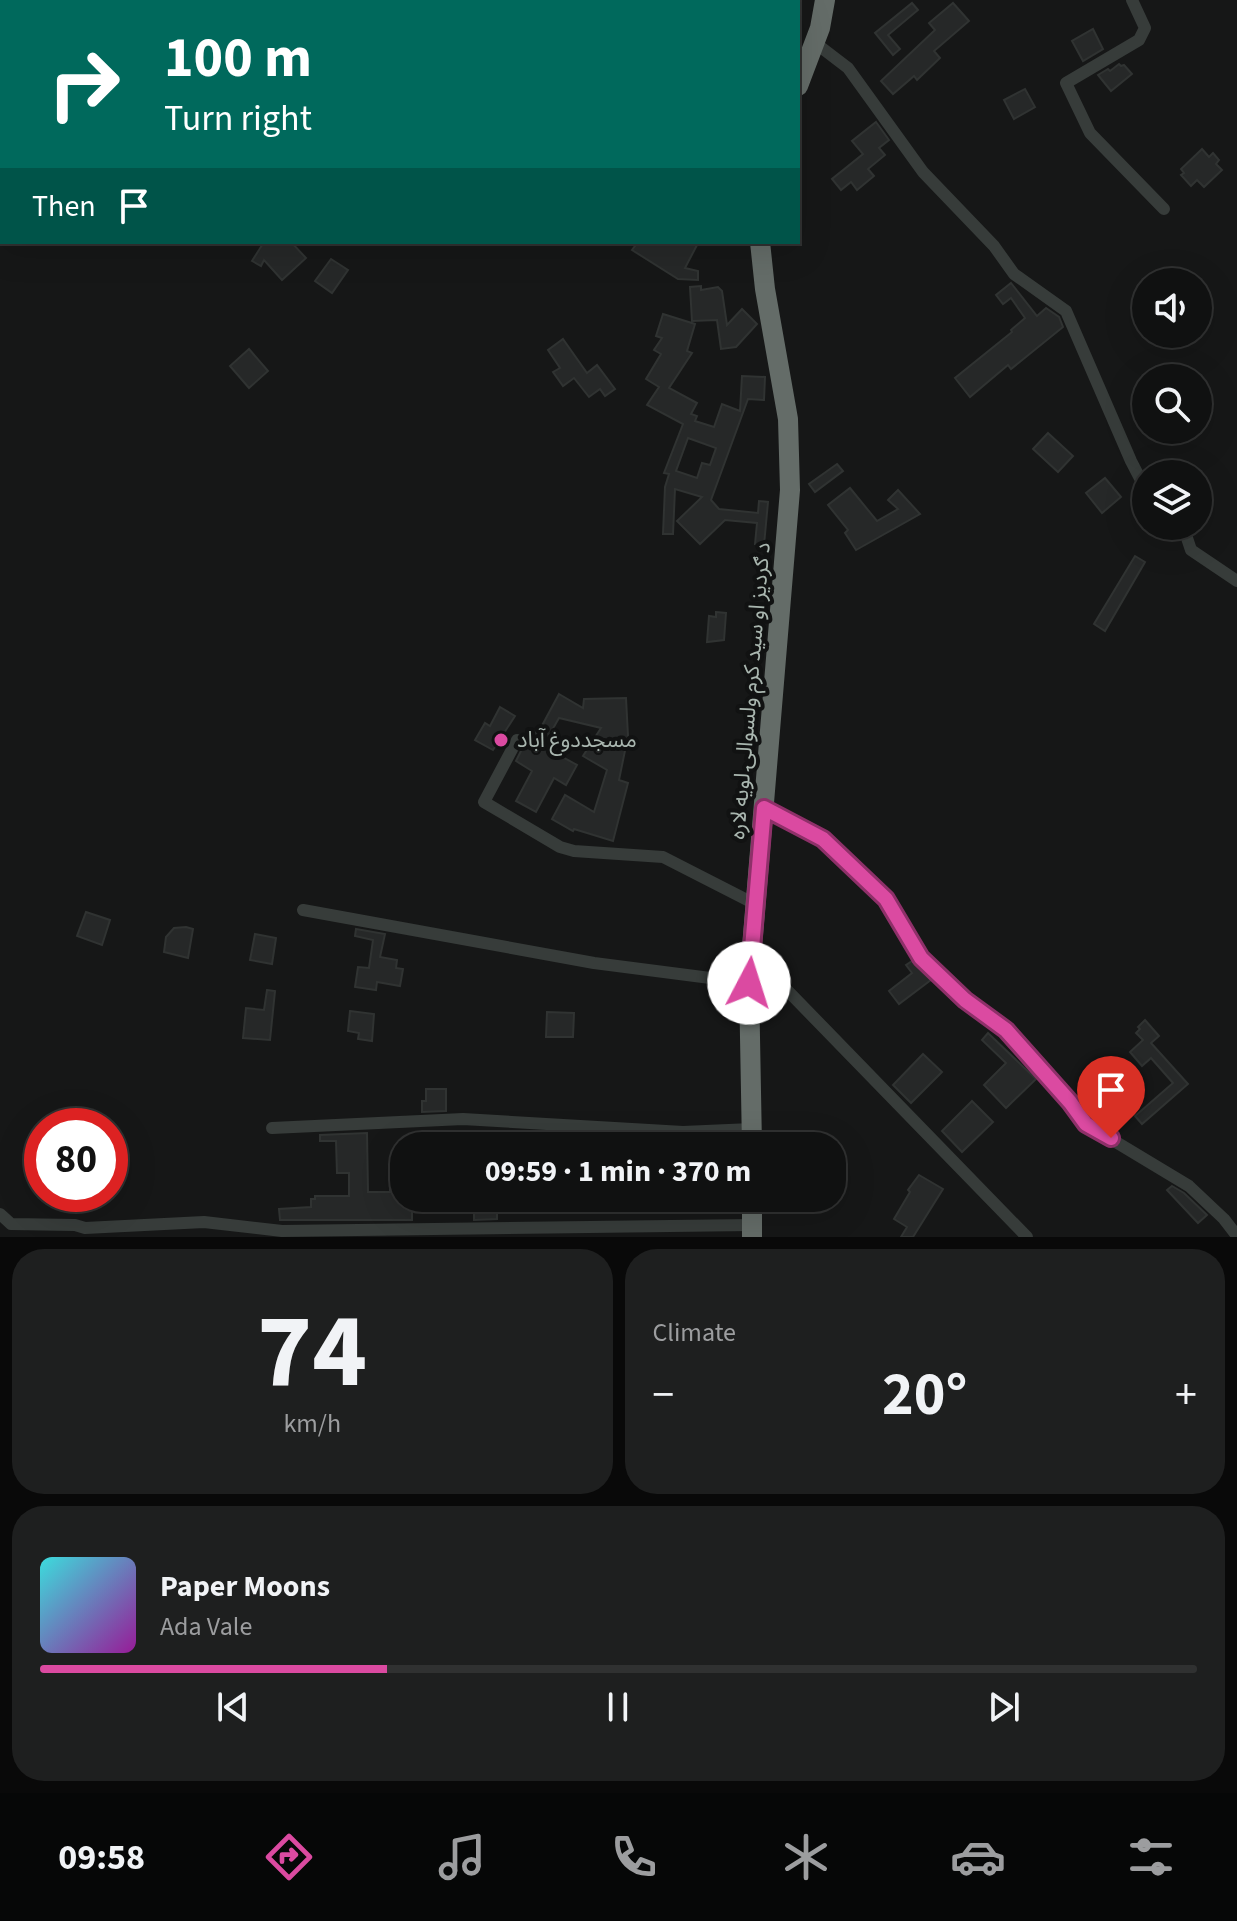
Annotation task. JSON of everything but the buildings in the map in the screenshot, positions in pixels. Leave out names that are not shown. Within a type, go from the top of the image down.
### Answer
[{"type":"highway","points":[[800,80],[820,28],[825,0]]},
{"type":"highway","name":"د ګردیز او سید کرم ولسوالۍ لویه لاره","points":[[752,1132],[749,983],[790,490],[788,419],[760,244]]},
{"type":"street","points":[[1132,0],[1144,33],[1139,40],[1066,83],[1090,133],[1164,209]]},
{"type":"street","points":[[814,42],[848,68],[923,172],[994,246],[1014,274],[1066,311],[1132,463]]},
{"type":"street","points":[[1188,540],[1191,550],[1237,581]]},
{"type":"street","points":[[517,740],[484,802],[560,847],[574,851],[663,857],[755,904]]},
{"type":"street","points":[[764,808],[823,839],[886,899],[921,958],[965,1000],[1006,1030],[1086,1124],[1189,1186],[1237,1236]]},
{"type":"street","points":[[303,910],[594,963],[749,983]]},
{"type":"street","points":[[752,954],[1027,1237]]},
{"type":"street","points":[[272,1128],[463,1119],[683,1132]]},
{"type":"street","points":[[0,1214],[11,1224],[75,1225],[85,1228],[204,1222],[282,1231],[752,1231]]},
{"type":"place","name":"مسجددوغ آباد","points":[[501,740]]},
{"type":"route","points":[[749,983],[764,808],[823,839],[886,899],[921,958],[965,1000],[1006,1030],[1086,1124],[1111,1138]]}]
